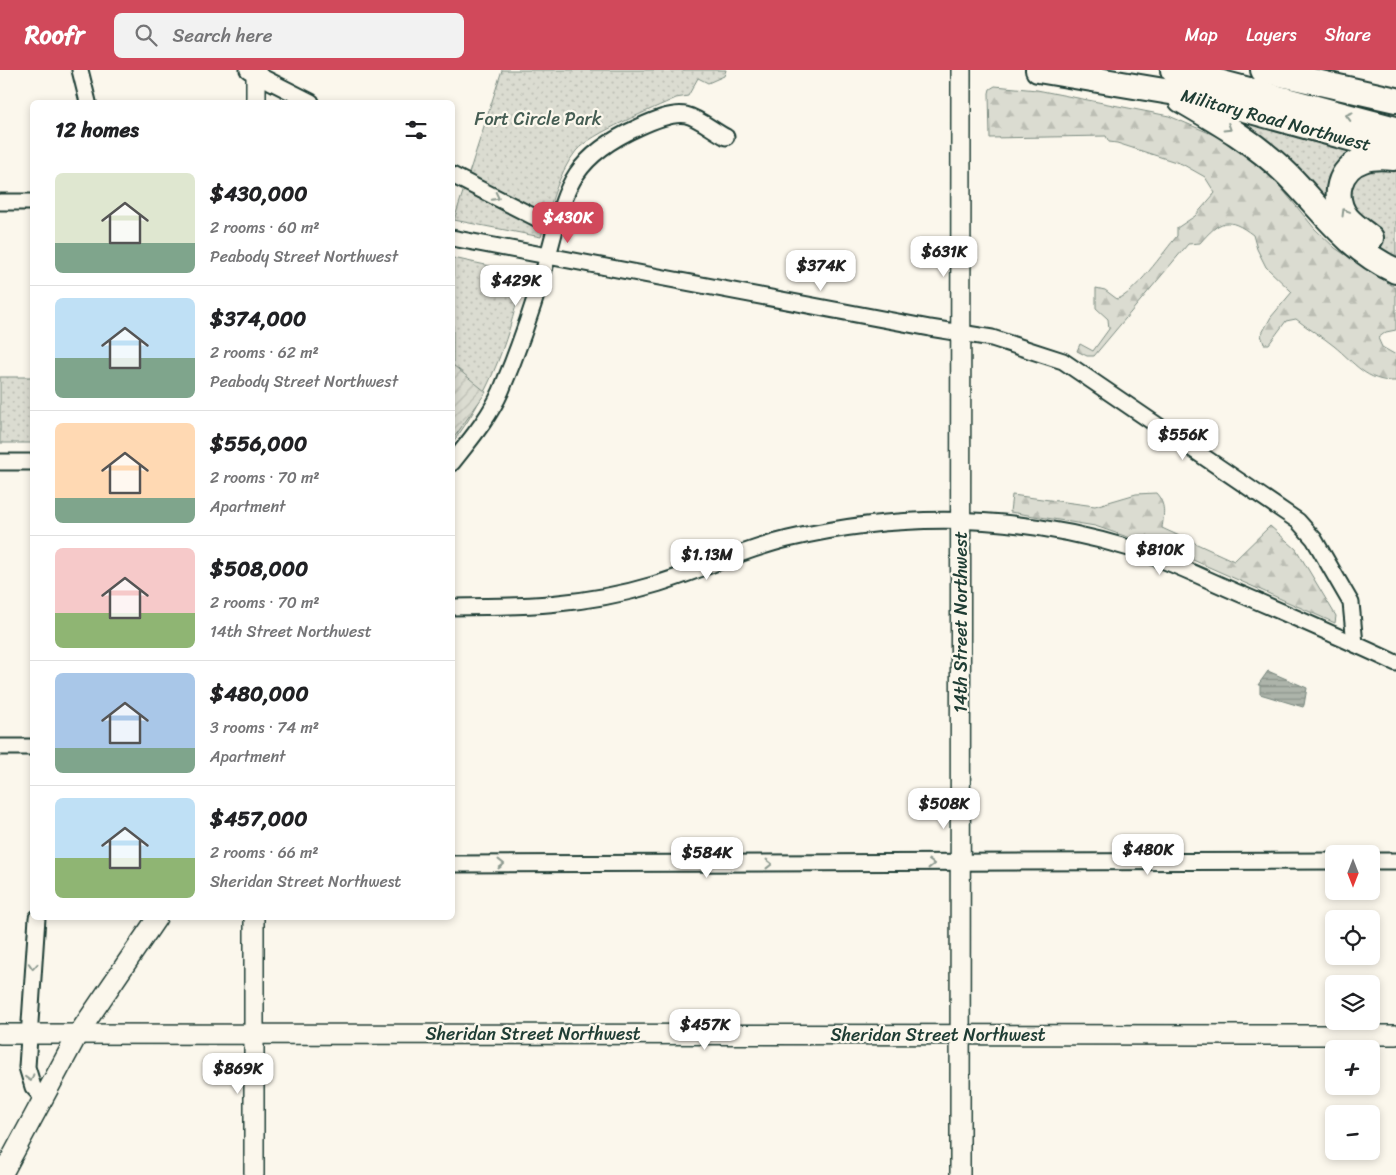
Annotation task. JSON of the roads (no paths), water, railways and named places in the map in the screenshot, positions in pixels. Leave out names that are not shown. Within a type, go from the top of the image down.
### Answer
[{"type":"main road","name":"Military Road Northwest","points":[[1038,70],[1200,97],[1396,151]]},
{"type":"main road","name":"Military Road Northwest","points":[[1173,70],[1396,129]]},
{"type":"main road","points":[[1263,70],[1347,87],[1396,100]]},
{"type":"main road","points":[[1154,90],[1182,100],[1253,144],[1288,174],[1337,231],[1396,271]]},
{"type":"main road","points":[[1396,158],[1373,158],[1356,162],[1346,171],[1339,188],[1342,208],[1347,218],[1362,231],[1396,254]]},
{"type":"street","points":[[80,70],[88,100]]},
{"type":"street","name":"14th Street Northwest","points":[[960,1175],[961,70]]},
{"type":"street","points":[[1320,70],[1347,87]]},
{"type":"street","points":[[253,72],[256,100]]},
{"type":"street","points":[[253,72],[307,100]]},
{"type":"street","points":[[455,459],[484,421],[501,391],[548,256],[554,227],[567,190],[585,162],[598,150],[626,133],[678,114],[688,115],[726,137]]},
{"type":"street","points":[[455,177],[554,227]]},
{"type":"street","points":[[0,202],[30,202]]},
{"type":"street","points":[[455,239],[992,338],[1063,361],[1294,517],[1314,539],[1351,603],[1355,644]]},
{"type":"street","points":[[0,462],[30,462]]},
{"type":"street","points":[[455,608],[527,607],[593,599],[653,585],[756,548],[828,530],[889,521],[960,520],[1049,529],[1131,549],[1192,573],[1396,663]]},
{"type":"street","points":[[0,747],[30,747]]},
{"type":"street","points":[[455,864],[1325,861]]},
{"type":"street","points":[[1380,861],[1396,861]]},
{"type":"street","points":[[37,920],[28,1034],[28,1074],[33,1087],[42,1097]]},
{"type":"street","points":[[2,1175],[42,1097],[78,1034],[156,920]]},
{"type":"street","points":[[254,920],[254,1175]]},
{"type":"street","name":"Sheridan Street Northwest","points":[[0,1034],[1396,1035]]},
{"type":"park label","name":"Fort Circle Park","points":[[538,119]]}]
